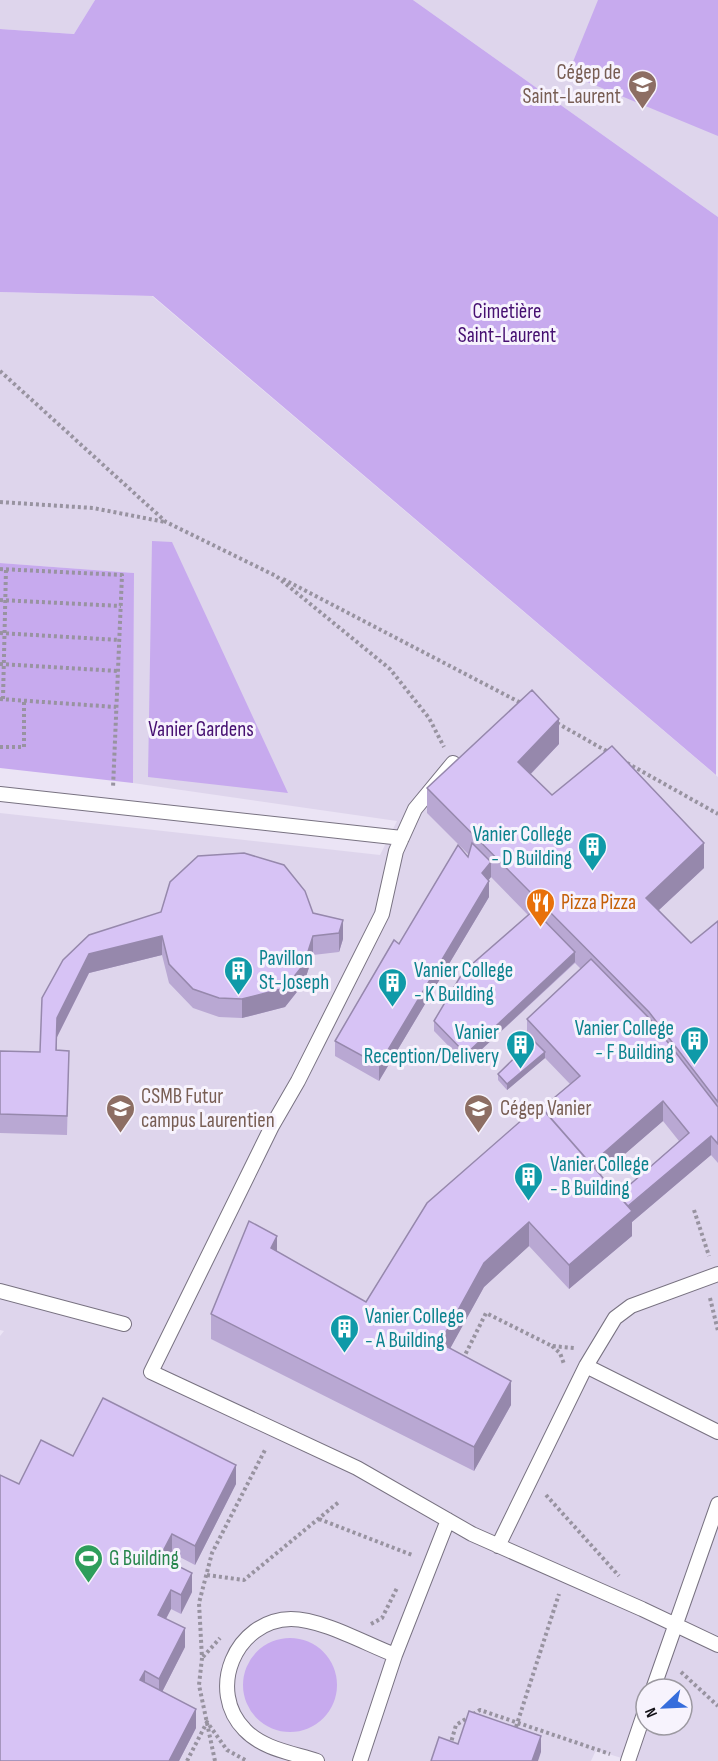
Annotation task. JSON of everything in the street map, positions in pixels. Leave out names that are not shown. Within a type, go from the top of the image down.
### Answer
[{"type":"lane","points":[[453,763],[415,809],[396,851],[382,914],[298,1081],[272,1126],[151,1371],[357,1468],[498,1546],[718,1645]]},
{"type":"lane","points":[[0,795],[402,838]]},
{"type":"lane","points":[[498,1546],[586,1366],[607,1329],[622,1312],[718,1274]]},
{"type":"lane","points":[[0,1291],[124,1323]]},
{"type":"lane","points":[[586,1366],[718,1432]]},
{"type":"lane","points":[[656,1677],[689,1591],[718,1504]]},
{"type":"lane","points":[[360,1761],[395,1655],[448,1520]]},
{"type":"lane","points":[[317,1761],[262,1743],[245,1730],[232,1712],[226,1691],[228,1670],[236,1650],[251,1634],[261,1628],[270,1623],[291,1619],[313,1623],[395,1655]]},
{"type":"lane","points":[[628,1761],[636,1737]]},
{"type":"path","points":[[0,371],[166,522]]},
{"type":"path","points":[[0,502],[93,508],[166,522],[276,576],[528,707]]},
{"type":"path","points":[[0,568],[122,575],[112,807]]},
{"type":"path","points":[[6,569],[3,600],[2,699],[116,707]]},
{"type":"path","points":[[276,576],[390,669],[429,718],[453,763]]},
{"type":"path","points":[[3,600],[121,606]]},
{"type":"path","points":[[2,633],[119,640]]},
{"type":"path","points":[[2,664],[118,671]]},
{"type":"path","points":[[0,747],[24,747],[24,701]]},
{"type":"path","points":[[548,718],[718,814]]},
{"type":"path","points":[[694,1210],[709,1257]]},
{"type":"path","points":[[710,1297],[718,1331]]},
{"type":"path","points":[[459,1369],[486,1312],[552,1346],[560,1353],[565,1368]]},
{"type":"path","points":[[552,1346],[575,1348]]},
{"type":"path","points":[[215,1761],[199,1685],[202,1658],[199,1603],[212,1553],[267,1447]]},
{"type":"path","points":[[543,1492],[623,1581]]},
{"type":"path","points":[[207,1575],[244,1580],[340,1502]]},
{"type":"path","points":[[319,1519],[413,1556]]},
{"type":"path","points":[[408,1566],[420,1549]]},
{"type":"path","points":[[367,1626],[382,1618],[398,1587]]},
{"type":"path","points":[[516,1725],[560,1592]]},
{"type":"path","points":[[202,1658],[223,1634]]},
{"type":"path","points":[[681,1671],[718,1706]]},
{"type":"path","points":[[448,1752],[456,1725],[480,1710],[516,1725],[610,1754]]},
{"type":"path","points":[[187,1761],[207,1722]]},
{"type":"path","points":[[207,1722],[227,1750],[247,1761]]},
{"type":"shaded area","points":[[0,0],[95,0],[74,34],[0,29]]},
{"type":"shaded area","name":"Cégep de Saint-Laurent","points":[[413,0],[718,0],[718,217]]},
{"type":"shaded area","name":"Cégep Vanier","points":[[0,292],[152,296],[718,777],[718,1761],[631,1761],[596,1750],[591,1761],[0,1761],[0,1336],[4,1331],[0,1330],[0,813],[380,855],[397,821],[133,783],[134,573],[0,563]]},
{"type":"green space","name":"Cimetière Saint-Laurent","points":[[95,0],[413,0],[718,217],[716,775],[153,296],[0,292],[0,29],[74,34]]},
{"type":"green space","points":[[598,0],[718,0],[718,136],[568,74]]},
{"type":"green space","name":"Vanier Gardens","points":[[152,541],[172,542],[288,793],[148,777]]},
{"type":"green space","points":[[0,563],[134,573],[133,783],[0,768]]},
{"type":"green space","points":[[290,1638],[308,1642],[323,1652],[333,1667],[337,1685],[333,1703],[323,1718],[308,1728],[290,1732],[272,1728],[257,1718],[247,1703],[243,1685],[247,1667],[257,1652],[272,1642]]},
{"type":"building","name":"Vanier College - D Building","points":[[532,690],[559,719],[518,762],[552,795],[612,746],[704,843],[646,898],[691,943],[718,921],[718,1102],[649,1012],[427,788]]},
{"type":"building","name":"Vanier College - K Building","points":[[472,843],[491,862],[482,873],[489,881],[379,1065],[335,1041],[394,940],[399,944],[458,845],[468,857]]},
{"type":"building","name":"Pavillon St-Joseph","points":[[244,853],[284,865],[305,891],[313,913],[343,920],[339,933],[313,936],[304,964],[285,988],[242,999],[219,998],[193,989],[169,964],[162,936],[89,954],[57,1018],[56,1050],[69,1051],[67,1116],[0,1114],[0,1051],[40,1052],[42,998],[63,960],[89,935],[161,912],[170,882],[198,856]]},
{"type":"building","points":[[534,910],[575,952],[466,1054],[434,1021],[463,972]]},
{"type":"building","points":[[591,959],[649,1018],[718,1107],[718,1144],[711,1136],[628,1206],[618,1195],[689,1133],[663,1101],[591,1164],[542,1108],[580,1076],[527,1019]]},
{"type":"building","name":"Vanier Reception/Delivery","points":[[533,1040],[545,1052],[507,1084],[498,1074]]},
{"type":"building","points":[[539,1105],[632,1211],[569,1265],[529,1222],[484,1263],[440,1343],[511,1381],[474,1447],[211,1314],[249,1221],[277,1236],[271,1248],[366,1302],[427,1203]]},
{"type":"building","name":"G Building","points":[[103,1398],[236,1465],[195,1546],[172,1534],[160,1557],[192,1573],[181,1595],[171,1590],[158,1615],[185,1628],[159,1679],[145,1671],[140,1680],[196,1709],[169,1761],[0,1761],[0,1475],[19,1484],[41,1440],[73,1456]]},
{"type":"building","points":[[469,1711],[541,1736],[532,1761],[431,1761],[439,1737],[458,1744]]},
{"type":"place","name":"Cégep de Saint-Laurent","points":[[642,110]]},
{"type":"place","name":"Vanier College - D Building","points":[[593,872]]},
{"type":"place","name":"Pizza Pizza","points":[[540,928]]},
{"type":"place","name":"Pavillon St-Joseph","points":[[238,996]]},
{"type":"place","name":"Vanier College - K Building","points":[[393,1008]]},
{"type":"place","name":"Vanier College - F Building","points":[[695,1066]]},
{"type":"place","name":"Vanier Reception/Delivery","points":[[520,1070]]},
{"type":"place","name":"CSMB Futur campus Laurentien","points":[[120,1134]]},
{"type":"place","name":"Cégep Vanier","points":[[479,1134]]},
{"type":"place","name":"Vanier College - B Building","points":[[529,1202]]},
{"type":"place","name":"Vanier College - A Building","points":[[344,1354]]},
{"type":"place","name":"G Building","points":[[88,1584]]}]
